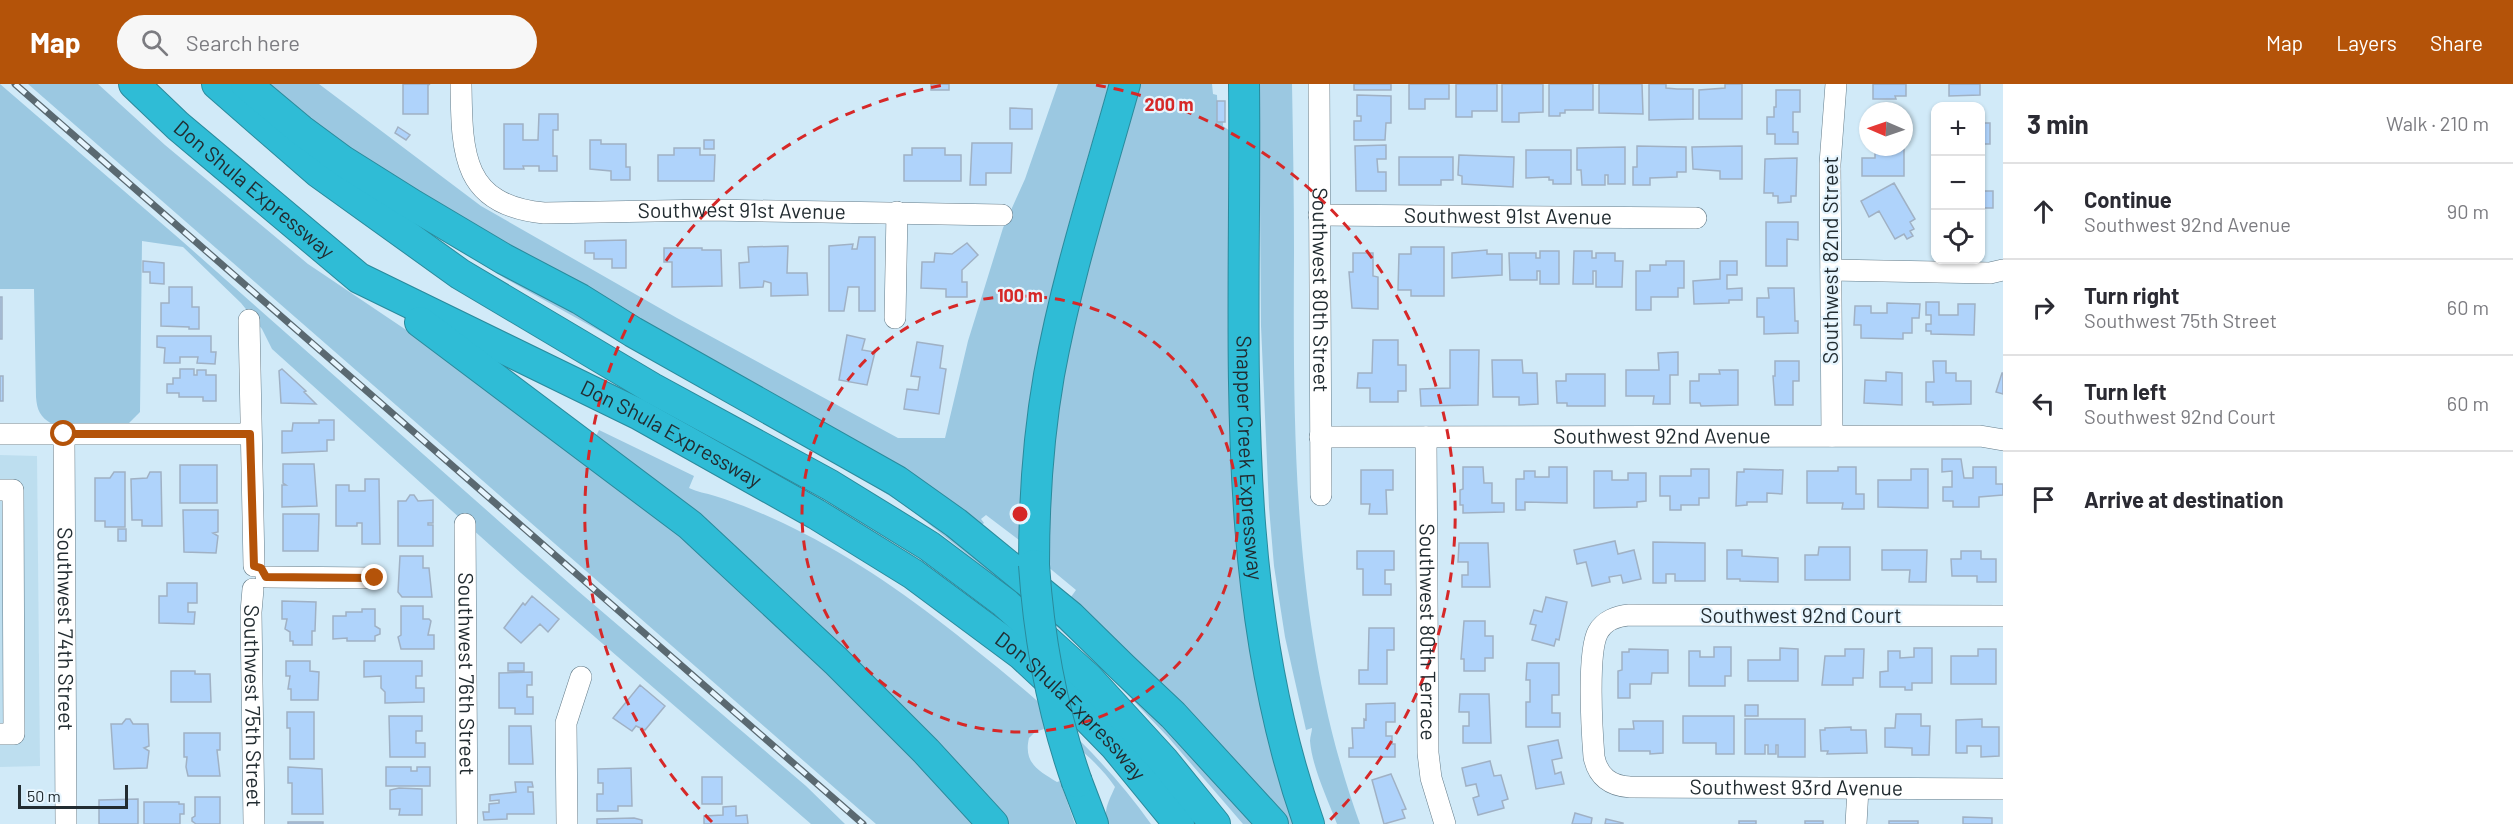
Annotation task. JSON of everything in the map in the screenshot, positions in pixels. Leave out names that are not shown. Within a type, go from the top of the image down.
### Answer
[{"type":"highway","name":"Don Shula Expressway","points":[[134,84],[195,141],[359,278],[638,414],[816,514],[913,574],[1022,655],[1065,694],[1115,746],[1179,824]]},
{"type":"highway","name":"Don Shula Expressway","points":[[217,84],[318,172],[460,274],[652,388],[830,485],[929,546],[1005,603],[1088,678],[1164,761],[1215,824]]},
{"type":"highway","points":[[246,84],[301,130],[343,161],[413,205],[504,259],[580,299],[633,332],[897,481],[956,523],[1054,603],[1173,715],[1273,824]]},
{"type":"highway","points":[[1093,824],[1057,722],[1044,662],[1034,566],[1037,469],[1049,376],[1076,258],[1125,84]]},
{"type":"highway","name":"Snapper Creek Expressway","points":[[1244,84],[1248,506],[1257,607],[1276,716],[1310,824]]},
{"type":"highway","points":[[359,278],[614,466],[690,525],[836,661],[926,751],[993,824]]},
{"type":"highway","points":[[1276,716],[1309,778],[1327,824]]},
{"type":"street","name":"Southwest 91st Avenue","points":[[461,84],[462,129],[465,154],[471,170],[486,192],[493,198],[515,208],[544,213],[699,210],[1002,215]]},
{"type":"street","name":"Southwest 80th Street","points":[[1319,84],[1321,495]]},
{"type":"street","name":"Southwest 82nd Street","points":[[1832,436],[1830,164],[1836,84]]},
{"type":"street","points":[[895,318],[897,212]]},
{"type":"street","name":"Southwest 91st Avenue","points":[[1319,215],[1696,218]]},
{"type":"street","points":[[1831,270],[1990,273],[2003,270]]},
{"type":"street","name":"Southwest 75th Street","points":[[249,320],[250,434],[258,577],[251,612],[254,824]]},
{"type":"street","points":[[0,434],[250,434]]},
{"type":"street","name":"Southwest 74th Street","points":[[64,434],[66,824]]},
{"type":"street","name":"Southwest 92nd Avenue","points":[[1320,437],[1980,436],[2003,440]]},
{"type":"street","name":"Southwest 80th Terrace","points":[[1426,437],[1428,753],[1431,778],[1445,824]]},
{"type":"street","points":[[0,490],[13,490],[7,534],[6,626],[14,734],[0,734]]},
{"type":"street","name":"Southwest 76th Street","points":[[465,524],[467,824]]},
{"type":"street","points":[[258,577],[375,578]]},
{"type":"street","name":"Southwest 92nd Court","points":[[1598,769],[1593,744],[1592,660],[1594,641],[1602,627],[1614,618],[1629,615],[2003,616]]},
{"type":"street","points":[[567,824],[566,723],[581,677]]},
{"type":"street","name":"Southwest 93rd Avenue","points":[[1598,769],[1609,782],[1624,787],[2003,789]]},
{"type":"street","points":[[1856,824],[1858,789]]},
{"type":"shaded area","points":[[0,84],[182,241],[578,591],[806,786],[845,824],[811,824],[521,573],[272,349],[262,329],[241,303],[183,247],[142,241],[140,412],[126,426],[52,424],[45,419],[38,409],[36,397],[34,289],[0,289]]},
{"type":"shaded area","points":[[28,84],[98,84],[165,145],[308,264],[506,397],[725,571],[979,824],[876,824]]},
{"type":"shaded area","points":[[256,84],[319,84],[481,206],[677,318],[898,438],[945,438],[968,341],[1003,228],[1025,179],[1058,84],[1109,84],[1059,260],[1042,331],[1028,410],[1019,540],[986,515],[981,519],[984,523],[978,528],[429,207]]},
{"type":"shaded area","points":[[1140,84],[1212,84],[1213,94],[1217,95],[1218,122],[1223,122],[1223,126],[1230,131],[1228,361],[1233,361],[1295,824],[1243,824],[1168,737],[1102,668],[1043,614],[906,506],[834,461],[506,279],[422,226],[730,398],[1068,601],[1076,590],[1047,566],[1048,498],[1060,392],[1077,309]]},
{"type":"shaded area","points":[[1259,84],[1292,84],[1294,396],[1302,541],[1309,613],[1321,684],[1338,754],[1360,824],[1337,824],[1317,772],[1311,751],[1312,728],[1306,730],[1285,637],[1274,566],[1269,507],[1261,326]]},
{"type":"shaded area","points":[[599,430],[694,476],[689,488],[760,513],[826,545],[915,603],[1048,710],[1113,775],[1151,824],[1108,824],[1106,810],[1115,787],[1084,752],[1054,732],[1044,729],[1035,732],[1029,738],[1028,754],[1039,770],[1057,782],[1060,781],[1075,824],[1008,824],[956,772],[596,436]]},
{"type":"shaded area","points":[[0,455],[37,456],[40,766],[0,767]]},
{"type":"building","points":[[403,84],[430,84],[428,85],[428,114],[403,114]]},
{"type":"building","points":[[931,84],[949,84],[949,90],[931,90]]},
{"type":"building","points":[[1354,84],[1391,84],[1391,90],[1354,90]]},
{"type":"building","points":[[1409,84],[1449,84],[1449,99],[1425,99],[1425,109],[1409,109]]},
{"type":"building","points":[[1456,84],[1497,84],[1497,111],[1472,111],[1472,117],[1456,117]]},
{"type":"building","points":[[1502,84],[1543,84],[1543,112],[1519,113],[1519,122],[1502,122]]},
{"type":"building","points":[[1549,84],[1593,84],[1593,110],[1565,110],[1565,113],[1560,113],[1560,116],[1549,116]]},
{"type":"building","points":[[1599,84],[1642,84],[1643,114],[1599,113]]},
{"type":"building","points":[[1649,84],[1666,84],[1666,88],[1693,89],[1693,119],[1649,120]]},
{"type":"building","points":[[1725,84],[1742,84],[1742,119],[1699,119],[1699,90],[1725,88]]},
{"type":"building","points":[[1873,84],[1906,84],[1906,96],[1895,96],[1896,99],[1873,99]]},
{"type":"building","points":[[1949,84],[1980,84],[1980,95],[1949,96]]},
{"type":"building","points":[[1776,90],[1800,90],[1800,112],[1793,112],[1793,132],[1798,132],[1798,144],[1775,144],[1775,134],[1767,134],[1767,117],[1774,117]]},
{"type":"building","points":[[1357,95],[1391,96],[1391,123],[1386,123],[1385,140],[1354,140],[1354,121],[1361,121],[1361,116],[1357,116]]},
{"type":"building","points":[[1217,101],[1225,101],[1225,122],[1217,122]]},
{"type":"building","points":[[1010,108],[1032,109],[1032,129],[1010,129]]},
{"type":"building","points":[[539,114],[558,114],[558,130],[553,130],[553,156],[557,156],[557,171],[539,171],[539,166],[504,169],[504,124],[523,124],[523,140],[538,140]]},
{"type":"building","points":[[1985,123],[1990,123],[1990,144],[1985,144]]},
{"type":"building","points":[[398,127],[410,135],[406,140],[395,133]]},
{"type":"building","points":[[590,140],[601,140],[601,144],[626,144],[626,167],[630,167],[630,180],[611,180],[611,171],[590,169]]},
{"type":"building","points":[[704,140],[714,140],[714,149],[704,149]]},
{"type":"building","points":[[972,143],[1012,143],[1011,173],[986,173],[986,185],[970,185]]},
{"type":"building","points":[[1386,145],[1386,159],[1377,159],[1378,172],[1386,172],[1386,191],[1356,191],[1355,146]]},
{"type":"building","points":[[1637,146],[1686,147],[1686,172],[1677,172],[1677,177],[1650,178],[1650,185],[1633,185],[1633,167],[1637,167]]},
{"type":"building","points":[[1742,146],[1742,179],[1720,179],[1720,171],[1693,169],[1692,147]]},
{"type":"building","points":[[1625,147],[1625,184],[1608,184],[1608,175],[1605,175],[1605,185],[1582,185],[1581,170],[1577,170],[1577,148]]},
{"type":"building","points":[[674,148],[700,148],[700,155],[715,155],[714,181],[658,181],[658,155],[674,155]]},
{"type":"building","points":[[912,148],[945,148],[945,155],[961,155],[961,181],[904,181],[904,155],[912,155]]},
{"type":"building","points":[[1526,150],[1571,150],[1571,184],[1553,184],[1553,180],[1549,180],[1549,177],[1526,178]]},
{"type":"building","points":[[1459,155],[1514,157],[1513,187],[1462,184],[1462,176],[1458,175]]},
{"type":"building","points":[[1875,156],[1904,156],[1904,176],[1862,176],[1862,158],[1875,158]]},
{"type":"building","points":[[1399,157],[1453,157],[1453,180],[1441,180],[1441,185],[1399,185]]},
{"type":"building","points":[[1797,158],[1796,196],[1791,196],[1791,202],[1778,203],[1778,196],[1773,196],[1773,193],[1764,193],[1765,159]]},
{"type":"building","points":[[1894,183],[1915,219],[1910,222],[1914,229],[1910,231],[1913,236],[1907,239],[1904,234],[1895,239],[1879,211],[1869,217],[1861,201]]},
{"type":"building","points":[[1985,191],[1993,191],[1993,208],[1985,208]]},
{"type":"building","points":[[1766,222],[1798,222],[1798,240],[1787,239],[1787,266],[1766,266]]},
{"type":"building","points":[[859,237],[875,237],[875,311],[859,311],[859,287],[848,287],[844,311],[829,311],[829,246],[853,244],[852,249],[857,249]]},
{"type":"building","points":[[626,240],[626,268],[612,268],[612,259],[594,259],[594,253],[585,253],[585,241]]},
{"type":"building","points":[[967,243],[978,255],[962,270],[962,282],[967,282],[967,297],[946,297],[946,289],[921,288],[922,262],[934,262],[935,253],[952,254]]},
{"type":"building","points":[[788,246],[787,273],[807,273],[808,295],[771,296],[771,283],[764,281],[763,287],[740,288],[739,263],[749,262],[748,247]]},
{"type":"building","points":[[1411,247],[1444,247],[1444,296],[1411,296],[1411,290],[1398,290],[1399,254],[1411,254]]},
{"type":"building","points":[[664,248],[721,250],[722,286],[672,287],[672,262],[664,262]]},
{"type":"building","points":[[1487,250],[1487,254],[1502,254],[1502,275],[1452,278],[1452,253]]},
{"type":"building","points":[[1540,251],[1559,251],[1559,284],[1540,284],[1540,271],[1537,271],[1537,280],[1510,280],[1509,253],[1536,253],[1536,258],[1540,258]]},
{"type":"building","points":[[1574,251],[1592,251],[1592,258],[1596,258],[1596,253],[1615,253],[1615,261],[1623,261],[1622,287],[1596,287],[1596,271],[1593,271],[1593,284],[1573,284]]},
{"type":"building","points":[[1353,253],[1373,253],[1373,276],[1378,277],[1378,309],[1352,308],[1349,272],[1353,272]]},
{"type":"building","points":[[143,261],[164,263],[164,284],[150,283],[150,272],[143,272]]},
{"type":"building","points":[[1666,261],[1684,261],[1684,288],[1678,288],[1678,297],[1651,297],[1651,310],[1636,310],[1636,271],[1650,271],[1650,265],[1666,265]]},
{"type":"building","points":[[1720,261],[1737,261],[1737,275],[1727,275],[1727,289],[1742,288],[1742,300],[1729,300],[1729,303],[1694,304],[1693,281],[1720,279]]},
{"type":"building","points":[[169,287],[192,287],[192,307],[199,307],[199,329],[161,326],[161,303],[169,303]]},
{"type":"building","points":[[1768,288],[1794,288],[1795,321],[1798,321],[1798,333],[1764,334],[1764,317],[1757,317],[1757,298],[1769,298]]},
{"type":"building","points":[[0,297],[2,297],[2,339],[0,339]]},
{"type":"building","points":[[1926,302],[1939,302],[1939,315],[1958,315],[1958,304],[1975,304],[1974,335],[1931,334],[1931,331],[1926,331],[1926,324],[1931,324],[1931,315],[1926,315]]},
{"type":"building","points":[[1887,303],[1920,304],[1919,318],[1912,318],[1912,333],[1903,333],[1903,339],[1861,338],[1861,325],[1854,325],[1855,306],[1871,306],[1871,313],[1887,313]]},
{"type":"building","points":[[847,335],[865,339],[862,350],[875,352],[867,385],[839,380]]},
{"type":"building","points":[[157,336],[211,336],[211,352],[216,352],[215,364],[197,363],[198,357],[180,357],[180,363],[164,363],[165,348],[157,347]]},
{"type":"building","points":[[1373,340],[1398,340],[1398,365],[1406,365],[1406,391],[1398,391],[1398,402],[1370,402],[1370,388],[1357,388],[1358,373],[1372,373]]},
{"type":"building","points":[[917,342],[943,346],[940,368],[946,369],[939,414],[904,409],[907,389],[918,390],[920,377],[911,376]]},
{"type":"building","points":[[1450,350],[1479,350],[1478,405],[1421,406],[1420,389],[1450,388]]},
{"type":"building","points":[[1678,352],[1678,375],[1670,375],[1670,404],[1653,404],[1654,396],[1626,396],[1626,370],[1659,370],[1658,353]]},
{"type":"building","points":[[1492,360],[1522,360],[1523,373],[1537,373],[1538,404],[1519,405],[1519,397],[1493,397]]},
{"type":"building","points":[[1775,361],[1799,361],[1799,381],[1793,381],[1793,405],[1775,405],[1773,376],[1775,376]]},
{"type":"building","points":[[1933,361],[1946,361],[1946,373],[1956,373],[1956,381],[1971,381],[1971,404],[1933,405],[1933,402],[1926,402],[1926,382],[1934,382]]},
{"type":"building","points":[[180,369],[194,369],[194,375],[197,375],[197,370],[206,370],[206,375],[216,375],[216,401],[203,401],[203,397],[179,397],[179,393],[167,393],[167,384],[173,384],[173,378],[180,378]]},
{"type":"building","points":[[282,369],[306,391],[304,392],[316,404],[281,403],[279,371]]},
{"type":"building","points":[[1719,370],[1738,370],[1738,405],[1701,406],[1700,403],[1690,403],[1690,381],[1699,381],[1699,374],[1720,374]]},
{"type":"building","points":[[1886,372],[1902,373],[1902,405],[1864,403],[1865,380],[1886,381]]},
{"type":"building","points":[[2003,373],[2003,394],[1996,392]]},
{"type":"building","points":[[1566,374],[1605,374],[1605,406],[1567,406],[1567,403],[1557,403],[1556,381],[1566,381]]},
{"type":"building","points":[[0,376],[3,376],[3,401],[0,401]]},
{"type":"building","points":[[319,420],[334,420],[334,440],[327,440],[327,451],[282,453],[282,431],[292,431],[293,423],[319,423]]},
{"type":"building","points":[[1942,459],[1961,459],[1964,478],[1973,478],[1973,467],[1996,467],[1996,484],[2003,484],[2003,495],[1979,497],[1979,507],[1953,507],[1953,501],[1943,501],[1943,487],[1952,487],[1952,471],[1942,472]]},
{"type":"building","points":[[283,464],[314,464],[317,506],[282,507],[282,485],[286,485],[283,483]]},
{"type":"building","points":[[180,465],[217,465],[217,503],[180,503]]},
{"type":"building","points":[[1463,467],[1483,467],[1484,483],[1492,483],[1492,503],[1504,503],[1504,512],[1463,513],[1463,505],[1460,505],[1460,490],[1463,489]]},
{"type":"building","points":[[1549,467],[1567,467],[1567,503],[1525,502],[1525,510],[1516,510],[1516,479],[1524,479],[1524,471],[1535,471],[1535,477],[1549,477]]},
{"type":"building","points":[[1838,467],[1856,467],[1856,494],[1864,494],[1864,509],[1842,509],[1843,503],[1807,503],[1807,471],[1838,471]]},
{"type":"building","points":[[1691,469],[1709,469],[1709,498],[1699,498],[1699,505],[1681,505],[1681,510],[1670,510],[1670,496],[1660,496],[1660,476],[1691,476]]},
{"type":"building","points":[[1744,469],[1783,470],[1782,494],[1767,493],[1767,502],[1747,502],[1747,505],[1736,506],[1737,472],[1744,472]]},
{"type":"building","points":[[1911,469],[1928,469],[1928,508],[1878,507],[1878,480],[1911,480]]},
{"type":"building","points":[[1361,470],[1393,470],[1393,490],[1386,490],[1387,514],[1369,514],[1370,504],[1361,504]]},
{"type":"building","points":[[1594,471],[1612,471],[1612,480],[1628,480],[1628,473],[1646,473],[1646,501],[1637,502],[1637,507],[1594,508]]},
{"type":"building","points":[[114,472],[125,472],[125,527],[105,527],[105,521],[95,521],[95,478],[110,478]]},
{"type":"building","points":[[150,472],[161,472],[162,526],[142,526],[142,520],[132,520],[131,479],[147,478]]},
{"type":"building","points":[[365,479],[379,479],[380,544],[362,544],[362,523],[357,523],[357,526],[336,526],[336,485],[349,485],[349,491],[365,491]]},
{"type":"building","points":[[410,495],[414,495],[418,501],[433,500],[433,523],[428,523],[428,525],[433,525],[433,546],[398,546],[398,501],[406,501]]},
{"type":"building","points":[[183,510],[218,510],[218,532],[213,533],[218,536],[216,553],[184,552]]},
{"type":"building","points":[[283,514],[319,514],[318,551],[283,551]]},
{"type":"building","points":[[118,529],[126,529],[126,541],[118,541]]},
{"type":"building","points":[[1615,541],[1618,554],[1634,550],[1641,579],[1623,583],[1621,575],[1609,577],[1610,582],[1592,586],[1586,562],[1577,564],[1574,550]]},
{"type":"building","points":[[1653,542],[1705,543],[1705,581],[1675,581],[1675,574],[1666,574],[1666,583],[1653,583]]},
{"type":"building","points":[[1459,543],[1488,543],[1490,587],[1462,587],[1462,575],[1468,575],[1468,562],[1458,562]]},
{"type":"building","points":[[1819,547],[1850,547],[1850,580],[1805,580],[1805,555],[1818,555]]},
{"type":"building","points":[[1727,550],[1742,550],[1742,556],[1778,558],[1778,582],[1727,579]]},
{"type":"building","points":[[1882,550],[1927,550],[1926,582],[1909,582],[1910,570],[1882,570]]},
{"type":"building","points":[[1357,551],[1394,551],[1394,570],[1385,570],[1385,584],[1391,584],[1391,595],[1363,595],[1363,569],[1357,569]]},
{"type":"building","points":[[1961,551],[1981,551],[1981,559],[1996,559],[1996,582],[1977,582],[1977,576],[1952,576],[1951,559],[1961,559]]},
{"type":"building","points":[[400,556],[423,556],[423,568],[429,568],[432,597],[402,597],[398,592]]},
{"type":"building","points":[[167,583],[197,583],[197,603],[188,603],[188,612],[195,612],[194,624],[159,623],[159,596],[167,596]]},
{"type":"building","points":[[532,596],[559,619],[548,632],[540,624],[521,643],[504,628],[523,603],[525,605]]},
{"type":"building","points":[[1546,597],[1567,602],[1559,640],[1556,639],[1554,646],[1532,640],[1536,625],[1530,624],[1534,610],[1542,612]]},
{"type":"building","points":[[282,601],[316,602],[312,645],[293,645],[293,641],[290,641],[290,632],[285,629],[287,619],[282,619]]},
{"type":"building","points":[[401,606],[423,606],[423,619],[431,621],[428,635],[434,635],[434,649],[401,649],[398,637],[401,635]]},
{"type":"building","points":[[362,609],[375,609],[375,626],[380,629],[380,634],[375,636],[375,641],[333,639],[333,616],[346,616],[346,612],[362,612]]},
{"type":"building","points":[[1464,621],[1485,621],[1485,636],[1493,636],[1493,658],[1485,658],[1485,671],[1464,671],[1464,659],[1461,659]]},
{"type":"building","points":[[1369,628],[1394,628],[1394,650],[1387,650],[1387,684],[1359,684],[1359,670],[1368,670]]},
{"type":"building","points":[[1714,647],[1731,647],[1731,676],[1725,676],[1725,686],[1689,686],[1689,651],[1700,651],[1700,657],[1714,657]]},
{"type":"building","points":[[1780,648],[1798,649],[1798,681],[1748,681],[1748,660],[1780,660]]},
{"type":"building","points":[[1914,648],[1932,648],[1932,683],[1912,683],[1912,690],[1905,690],[1905,687],[1880,687],[1880,672],[1888,671],[1888,651],[1900,651],[1900,658],[1914,657]]},
{"type":"building","points":[[1629,649],[1668,650],[1668,673],[1652,673],[1651,684],[1630,684],[1630,698],[1618,698],[1618,671],[1622,670],[1622,652],[1629,652]]},
{"type":"building","points":[[1845,649],[1864,649],[1863,678],[1853,678],[1853,685],[1822,685],[1825,656],[1845,656]]},
{"type":"building","points":[[1978,649],[1996,649],[1996,684],[1951,684],[1951,656],[1978,656]]},
{"type":"building","points":[[286,661],[310,661],[310,671],[319,672],[318,700],[291,700],[291,689],[288,689],[290,676],[286,676]]},
{"type":"building","points":[[364,661],[422,661],[422,676],[416,676],[416,688],[424,688],[424,702],[385,703],[381,676],[364,677]]},
{"type":"building","points":[[508,663],[524,663],[524,671],[508,671]]},
{"type":"building","points":[[1527,663],[1559,663],[1559,695],[1552,695],[1552,713],[1560,713],[1560,727],[1526,727],[1526,702],[1530,702],[1530,680],[1526,680]]},
{"type":"building","points":[[171,671],[195,671],[195,674],[210,674],[211,702],[171,702]]},
{"type":"building","points":[[532,672],[532,685],[527,685],[527,697],[533,697],[533,714],[515,714],[515,708],[499,708],[499,673]]},
{"type":"building","points":[[640,685],[665,706],[645,730],[636,726],[632,731],[613,718]]},
{"type":"building","points":[[1460,694],[1489,694],[1491,743],[1463,743],[1463,726],[1469,726],[1469,712],[1459,712]]},
{"type":"building","points":[[1395,703],[1395,722],[1386,722],[1386,736],[1392,736],[1392,744],[1395,744],[1395,757],[1349,757],[1349,748],[1353,748],[1352,728],[1364,728],[1366,704]]},
{"type":"building","points":[[1745,705],[1758,705],[1758,716],[1745,716]]},
{"type":"building","points":[[287,712],[314,712],[314,759],[290,759],[290,728],[287,728]]},
{"type":"building","points":[[1896,714],[1921,714],[1921,726],[1930,726],[1929,755],[1912,755],[1912,748],[1885,747],[1885,728],[1895,728]]},
{"type":"building","points":[[389,716],[422,716],[422,731],[416,731],[416,743],[425,743],[425,757],[390,757]]},
{"type":"building","points":[[1683,716],[1734,716],[1734,754],[1716,754],[1716,743],[1683,743]]},
{"type":"building","points":[[126,719],[130,719],[133,724],[148,724],[149,746],[144,748],[149,751],[147,768],[114,769],[111,724],[122,724]]},
{"type":"building","points":[[1745,719],[1805,719],[1805,757],[1778,757],[1778,745],[1776,745],[1776,754],[1768,754],[1768,745],[1765,745],[1765,754],[1745,754]]},
{"type":"building","points":[[1982,719],[1982,727],[1999,727],[1999,756],[1981,757],[1981,746],[1967,746],[1967,753],[1956,753],[1956,720]]},
{"type":"building","points":[[1633,721],[1663,721],[1663,753],[1619,751],[1619,729],[1634,729]]},
{"type":"building","points":[[509,726],[531,726],[533,764],[509,764]]},
{"type":"building","points":[[1851,727],[1851,730],[1866,730],[1867,753],[1827,754],[1828,751],[1821,751],[1820,730]]},
{"type":"building","points":[[184,733],[220,733],[220,750],[217,750],[220,776],[188,776],[187,757],[184,757]]},
{"type":"building","points":[[1558,740],[1562,758],[1552,760],[1555,774],[1561,772],[1564,784],[1536,789],[1528,746]]},
{"type":"building","points":[[1490,761],[1494,776],[1501,775],[1508,799],[1502,801],[1504,808],[1478,815],[1473,798],[1479,796],[1476,784],[1466,786],[1462,768]]},
{"type":"building","points":[[288,767],[322,769],[323,814],[292,814],[292,783],[288,783]]},
{"type":"building","points":[[386,767],[411,767],[411,771],[417,771],[417,767],[430,767],[430,786],[386,786]]},
{"type":"building","points":[[631,768],[632,806],[618,806],[618,811],[597,811],[597,794],[603,794],[603,783],[598,783],[598,769]]},
{"type":"building","points":[[1391,774],[1406,809],[1402,810],[1405,818],[1384,824],[1372,780]]},
{"type":"building","points":[[702,777],[722,777],[722,804],[702,804]]},
{"type":"building","points":[[515,782],[532,782],[533,787],[528,787],[528,792],[533,792],[534,814],[507,814],[507,819],[484,820],[483,812],[489,812],[489,804],[499,803],[499,800],[490,801],[490,795],[516,792]]},
{"type":"building","points":[[422,789],[422,815],[399,815],[400,809],[390,809],[390,790]]},
{"type":"building","points":[[195,797],[220,797],[220,824],[196,824],[192,821],[195,816]]},
{"type":"building","points":[[138,799],[138,824],[99,824],[99,800]]},
{"type":"building","points":[[144,802],[184,804],[184,814],[180,814],[180,824],[144,824]]},
{"type":"building","points":[[736,806],[736,816],[747,815],[748,824],[704,824],[704,816],[723,815],[723,807]]},
{"type":"building","points":[[1575,813],[1592,818],[1591,824],[1572,824]]},
{"type":"building","points":[[1963,817],[1992,818],[1992,824],[1963,824]]},
{"type":"building","points":[[634,818],[642,820],[642,824],[597,824],[597,819]]},
{"type":"building","points":[[1606,819],[1623,823],[1623,824],[1605,824]]},
{"type":"building","points":[[1739,821],[1756,821],[1756,824],[1739,824]]},
{"type":"building","points":[[1805,821],[1823,821],[1823,824],[1805,824]]},
{"type":"building","points":[[1889,821],[1918,821],[1918,824],[1889,824]]},
{"type":"building","points":[[288,822],[323,822],[323,824],[288,824]]},
{"type":"railway","points":[[15,84],[863,824]]},
{"type":"route","points":[[64,434],[250,434],[254,566],[261,568],[266,577],[375,578]]}]
